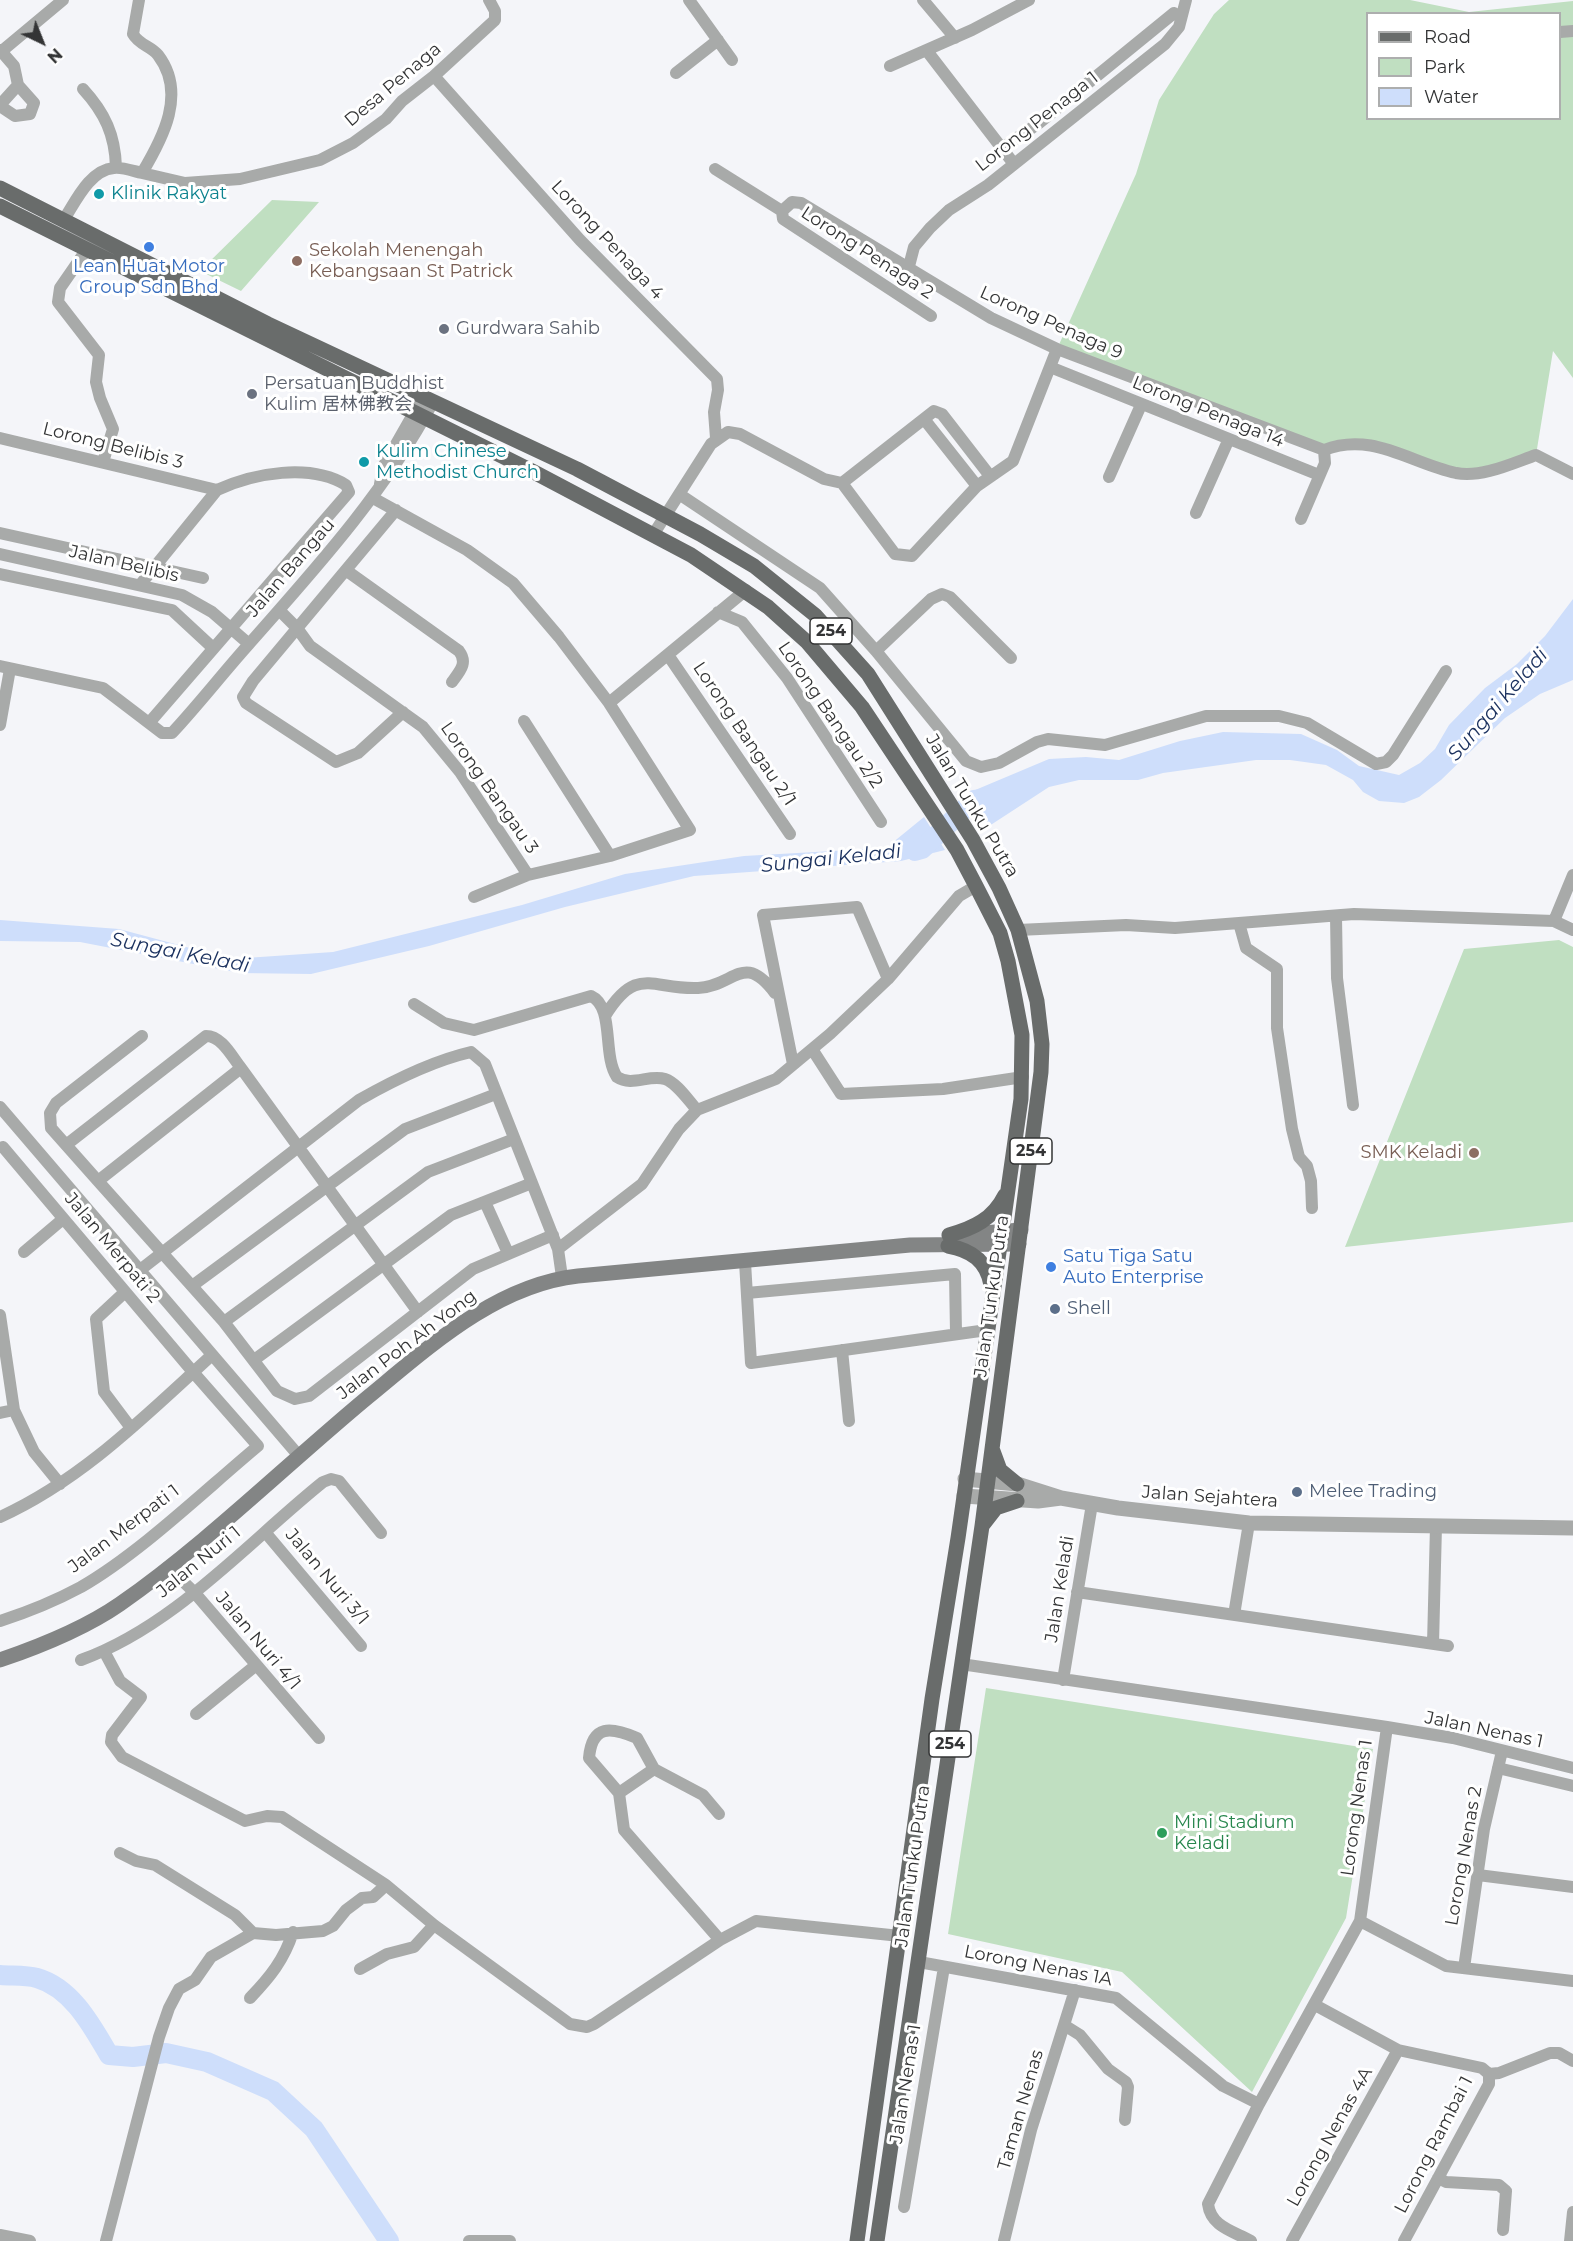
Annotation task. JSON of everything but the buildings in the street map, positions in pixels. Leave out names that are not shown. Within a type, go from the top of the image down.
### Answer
[{"type":"main road","name":"Jalan Tunku Putra","points":[[0,188],[268,324],[577,469],[700,534],[754,567],[815,615],[868,674],[973,840],[1018,930],[1037,1001],[1042,1044],[1041,1072],[986,1498],[877,2241]]},
{"type":"main road","name":"Jalan Tunku Putra","points":[[0,206],[440,426],[652,535],[746,590],[807,642],[862,707],[957,850],[1000,933],[1008,961],[1022,1035],[1023,1077],[964,1496],[932,1700],[857,2241]]},
{"type":"main road","points":[[949,1241],[989,1217],[1005,1196],[1010,1171]]},
{"type":"main road","name":"Jalan Poh Ah Yong","points":[[0,1660],[58,1638],[117,1606],[168,1567],[408,1365],[480,1312],[506,1296],[537,1283],[562,1277],[745,1262],[949,1241],[1020,1237]]},
{"type":"main road","points":[[949,1241],[980,1259],[989,1274],[993,1290]]},
{"type":"main road","points":[[992,1440],[992,1450],[1000,1470],[1017,1484]]},
{"type":"main road","points":[[982,1526],[996,1508],[1017,1501]]},
{"type":"main road","points":[[892,1992],[904,1973],[919,1962],[909,1951],[901,1929]]},
{"type":"street","points":[[18,85],[0,105],[15,116],[30,114],[33,111],[33,103],[18,85],[14,66],[1,50],[63,0]]},
{"type":"street","points":[[139,0],[133,34],[138,42],[157,53],[170,79],[171,102],[166,127],[142,173]]},
{"type":"street","name":"Desa Penaga","points":[[116,167],[185,183],[240,179],[320,160],[353,143],[378,125],[402,101],[434,76],[495,20],[495,10],[489,0]]},
{"type":"street","points":[[689,0],[732,60]]},
{"type":"street","points":[[923,0],[955,38]]},
{"type":"street","points":[[890,66],[955,38],[1029,0]]},
{"type":"street","name":"Lorong Penaga 1","points":[[908,270],[915,247],[930,228],[949,210],[1014,164],[1165,44],[1179,27],[1186,0]]},
{"type":"street","points":[[1001,149],[1038,123],[1174,13]]},
{"type":"street","points":[[676,74],[718,40]]},
{"type":"street","points":[[927,51],[1014,164]]},
{"type":"street","name":"Lorong Penaga 4","points":[[434,76],[580,240],[717,379],[718,390],[714,412],[716,438]]},
{"type":"street","points":[[63,221],[91,179],[103,170],[116,167],[115,146],[108,123],[97,104],[83,89]]},
{"type":"street","name":"Lorong Penaga 2","points":[[715,169],[931,316]]},
{"type":"street","name":"Lorong Penaga 9","points":[[783,215],[792,202],[801,204],[990,318],[1057,349],[1324,450]]},
{"type":"street","points":[[87,249],[60,288],[58,302],[99,355],[96,382],[99,398],[113,429],[103,462]]},
{"type":"street","points":[[652,535],[716,438],[728,432],[740,434],[824,479],[842,483],[895,554],[912,556],[977,486],[990,476],[1004,470],[1013,461],[1057,349]]},
{"type":"street","name":"Lorong Penaga 14","points":[[1050,367],[1228,441],[1319,475]]},
{"type":"street","points":[[409,433],[428,399]]},
{"type":"street","points":[[398,405],[406,420],[409,433]]},
{"type":"street","points":[[1109,477],[1141,405]]},
{"type":"street","points":[[842,483],[934,411],[942,414],[990,476]]},
{"type":"street","points":[[924,419],[977,486]]},
{"type":"street","points":[[409,433],[430,426],[440,426]]},
{"type":"street","name":"Jalan Bangau","points":[[152,726],[168,735],[172,733],[373,498],[380,485],[383,467],[409,433]]},
{"type":"street","name":"Lorong Belibis 3","points":[[0,438],[218,490]]},
{"type":"street","points":[[1196,513],[1228,441]]},
{"type":"street","points":[[1301,519],[1325,463],[1324,450],[1343,443],[1374,445],[1458,474],[1492,470],[1536,455],[1573,474]]},
{"type":"street","points":[[0,725],[5,667],[103,688],[152,726],[213,648],[349,492],[346,485],[335,478],[295,473],[236,481],[218,490],[140,585]]},
{"type":"street","points":[[679,494],[820,588],[876,651],[966,761],[981,767],[999,763],[1037,742],[1048,739],[1105,745],[1206,716],[1279,716],[1307,723],[1376,764],[1386,762],[1393,755],[1446,671]]},
{"type":"street","points":[[373,498],[467,550],[513,583],[559,637],[609,703],[690,830],[610,856],[528,875],[474,897]]},
{"type":"street","points":[[396,510],[246,690],[243,697],[246,703],[336,762],[358,753],[403,712]]},
{"type":"street","points":[[0,533],[203,578]]},
{"type":"street","name":"Jalan Belibis","points":[[0,554],[188,598],[232,627],[249,644]]},
{"type":"street","points":[[347,571],[459,651],[463,657],[463,667],[452,682]]},
{"type":"street","points":[[0,574],[172,610],[213,648]]},
{"type":"street","points":[[609,703],[746,590]]},
{"type":"street","points":[[876,651],[931,598],[942,594],[950,597],[1011,658]]},
{"type":"street","name":"Lorong Bangau 3","points":[[279,610],[297,628],[310,646],[423,727],[460,772],[528,875]]},
{"type":"street","name":"Lorong Bangau 2/2","points":[[718,612],[742,622],[787,678],[881,822]]},
{"type":"street","name":"Lorong Bangau 2/1","points":[[668,655],[790,834]]},
{"type":"street","points":[[524,721],[610,856]]},
{"type":"street","points":[[1554,921],[1573,875]]},
{"type":"street","points":[[558,1249],[642,1184],[679,1129],[697,1110],[776,1079],[812,1049],[888,979],[959,896],[976,886]]},
{"type":"street","points":[[793,1064],[763,915],[857,907],[888,979]]},
{"type":"street","points":[[1018,930],[1126,925],[1175,928],[1336,916],[1554,921],[1573,930]]},
{"type":"street","points":[[1336,916],[1337,978],[1353,1105]]},
{"type":"street","points":[[1239,923],[1246,948],[1277,969],[1277,1028],[1299,1157],[1307,1166],[1311,1181],[1312,1208]]},
{"type":"street","points":[[605,1016],[620,995],[642,982],[701,988],[751,972],[762,976],[778,996]]},
{"type":"street","points":[[414,1004],[444,1023],[474,1030],[591,996],[620,995]]},
{"type":"street","points":[[591,996],[600,1002],[605,1016],[610,1064],[617,1077],[629,1081],[664,1078],[673,1083],[697,1110]]},
{"type":"street","points":[[142,1036],[56,1103],[50,1113],[51,1128],[224,1322],[278,1391],[295,1399],[309,1396],[473,1269],[553,1235]]},
{"type":"street","points":[[66,1145],[207,1036],[219,1040],[418,1312]]},
{"type":"street","points":[[812,1049],[841,1094],[943,1089],[1023,1077]]},
{"type":"street","points":[[140,1270],[359,1100],[386,1085],[452,1057],[471,1053],[485,1064],[553,1235],[558,1249],[562,1277]]},
{"type":"street","points":[[98,1181],[241,1068]]},
{"type":"street","points":[[192,1286],[405,1129],[496,1094]]},
{"type":"street","points":[[0,1107],[299,1456]]},
{"type":"street","points":[[224,1322],[354,1224],[428,1172],[514,1138]]},
{"type":"street","name":"Jalan Merpati 2","points":[[3,1147],[258,1446]]},
{"type":"street","points":[[254,1360],[451,1215],[532,1183]]},
{"type":"street","points":[[485,1202],[508,1253]]},
{"type":"street","points":[[24,1252],[63,1219]]},
{"type":"street","points":[[745,1262],[751,1363],[987,1330]]},
{"type":"street","points":[[747,1293],[956,1274],[956,1333]]},
{"type":"street","points":[[125,1292],[96,1319],[104,1392],[131,1428]]},
{"type":"street","points":[[0,1315],[14,1410],[34,1452],[60,1484]]},
{"type":"street","points":[[842,1350],[849,1421]]},
{"type":"street","points":[[0,1517],[60,1484],[96,1459],[212,1354]]},
{"type":"street","points":[[0,1413],[14,1410]]},
{"type":"street","name":"Jalan Merpati 1","points":[[0,1621],[46,1605],[82,1586],[154,1532],[258,1446]]},
{"type":"street","name":"Jalan Nuri 1","points":[[81,1660],[104,1651],[194,1592],[315,1489],[331,1479],[339,1481],[381,1533]]},
{"type":"street","name":"Jalan Sejahtera","points":[[965,1479],[1017,1484],[1061,1498],[1092,1504],[1249,1523],[1573,1528]]},
{"type":"street","name":"Jalan Sejahtera","points":[[964,1496],[1017,1501],[1061,1498]]},
{"type":"street","name":"Jalan Keladi","points":[[1063,1680],[1092,1504]]},
{"type":"street","points":[[1234,1615],[1249,1523]]},
{"type":"street","points":[[1433,1644],[1436,1526]]},
{"type":"street","name":"Jalan Nuri 3/1","points":[[265,1532],[361,1646]]},
{"type":"street","name":"Jalan Nuri 4/1","points":[[168,1567],[194,1592],[319,1738]]},
{"type":"street","points":[[1077,1592],[1448,1646]]},
{"type":"street","points":[[104,1651],[120,1681],[141,1697],[112,1735],[111,1742],[122,1757],[245,1821],[267,1816],[282,1817],[386,1885],[434,1925],[570,2024],[587,2027],[720,1940],[756,1921],[901,1929]]},
{"type":"street","name":"Lorong Nenas 1","points":[[961,1664],[1387,1727],[1360,1921],[1259,2104],[1208,2204],[1209,2215],[1218,2225],[1251,2241]]},
{"type":"street","points":[[196,1714],[255,1666]]},
{"type":"street","name":"Jalan Nenas 1","points":[[1387,1727],[1453,1738],[1573,1768]]},
{"type":"street","points":[[719,1814],[703,1795],[654,1769],[637,1738],[607,1730],[598,1733],[591,1744],[590,1758],[619,1793],[624,1830],[720,1940]]},
{"type":"street","name":"Lorong Nenas 2","points":[[1464,1968],[1478,1875],[1502,1751]]},
{"type":"street","name":"Jalan Nenas 1","points":[[1498,1768],[1573,1786]]},
{"type":"street","points":[[619,1793],[654,1769]]},
{"type":"street","points":[[120,1853],[136,1862],[155,1865],[236,1915],[253,1933]]},
{"type":"street","points":[[1478,1875],[1573,1887]]},
{"type":"street","points":[[106,2241],[159,2037],[169,2008],[179,1989],[195,1980],[211,1957],[253,1933],[276,1935],[323,1931],[333,1926],[346,1910],[362,1899],[373,1897],[386,1885]]},
{"type":"street","points":[[1360,1921],[1446,1966],[1573,1981]]},
{"type":"street","points":[[360,1970],[387,1954],[414,1947],[434,1925]]},
{"type":"street","points":[[250,1998],[276,1971],[287,1951],[293,1932]]},
{"type":"street","name":"Lorong Nenas 1A","points":[[919,1962],[1116,1998],[1223,2086],[1259,2104]]},
{"type":"street","name":"Jalan Nenas 1","points":[[904,2207],[944,1967]]},
{"type":"street","name":"Taman Nenas","points":[[1004,2241],[1031,2130],[1075,1990]]},
{"type":"street","name":"Lorong Rambai 1","points":[[1314,2005],[1398,2050],[1482,2068],[1489,2074],[1489,2084],[1404,2241]]},
{"type":"street","points":[[1064,2025],[1080,2034],[1095,2055],[1126,2082],[1128,2087],[1125,2120]]},
{"type":"street","name":"Lorong Nenas 4A","points":[[1292,2241],[1398,2050]]},
{"type":"street","points":[[1489,2074],[1499,2073],[1550,2053],[1559,2053],[1573,2061]]},
{"type":"street","points":[[1437,2178],[1446,2182],[1492,2182],[1506,2191],[1503,2230]]},
{"type":"street","points":[[1569,2241],[1573,2212]]},
{"type":"street","points":[[0,2235],[30,2241]]},
{"type":"street","points":[[469,2241],[510,2241]]},
{"type":"green space","points":[[1229,0],[1410,0],[1469,12],[1573,1],[1573,378],[1553,351],[1536,455],[1458,474],[1374,445],[1324,450],[1057,349],[1136,174],[1159,100],[1214,14]]},
{"type":"green space","points":[[272,200],[319,202],[241,291],[200,271]]},
{"type":"green space","name":"SMK Keladi","points":[[1559,940],[1573,947],[1573,1222],[1345,1247],[1464,949]]},
{"type":"green space","name":"Mini Stadium Keladi","points":[[986,1688],[1373,1749],[1346,1918],[1252,2092],[1122,1972],[948,1934]]},
{"type":"water","points":[[1573,599],[1573,680],[1540,694],[1505,718],[1441,780],[1419,797],[1404,803],[1379,801],[1363,792],[1353,780],[1326,765],[1290,760],[1256,760],[1163,773],[1138,780],[1079,780],[1049,787],[983,830],[961,796],[1049,759],[1086,757],[1119,760],[1180,741],[1223,732],[1301,734],[1337,750],[1359,766],[1399,775],[1420,763],[1435,749],[1449,725],[1485,688],[1517,664],[1545,636]]},
{"type":"water","points":[[924,817],[945,850],[901,861],[694,876],[565,907],[429,946],[311,974],[240,973],[80,942],[0,941],[0,920],[119,929],[231,959],[333,952],[522,905],[625,874],[744,856],[886,848]]},
{"type":"waterway","name":"Sungai Keladi","points":[[915,851],[922,849],[974,800],[992,798]]},
{"type":"waterway","points":[[0,1975],[37,1978],[61,1990],[80,2009],[109,2055],[133,2057],[166,2053],[207,2062],[273,2091],[314,2129],[389,2241]]},
{"type":"place","name":"Klinik Rakyat","points":[[99,194]]},
{"type":"place","name":"Lean Huat Motor Group Sdn Bhd","points":[[149,247]]},
{"type":"place","name":"Sekolah Menengah Kebangsaan St Patrick","points":[[297,261]]},
{"type":"place","name":"Gurdwara Sahib","points":[[444,329]]},
{"type":"place","name":"Persatuan Buddhist Kulim 居林佛教会","points":[[252,394]]},
{"type":"place","name":"Kulim Chinese Methodist Church","points":[[364,462]]},
{"type":"place","name":"SMK Keladi","points":[[1474,1153]]},
{"type":"place","name":"Satu Tiga Satu Auto Enterprise","points":[[1051,1267]]},
{"type":"place","name":"Shell","points":[[1055,1309]]},
{"type":"place","name":"Melee Trading","points":[[1297,1492]]},
{"type":"place","name":"Mini Stadium Keladi","points":[[1162,1833]]}]
